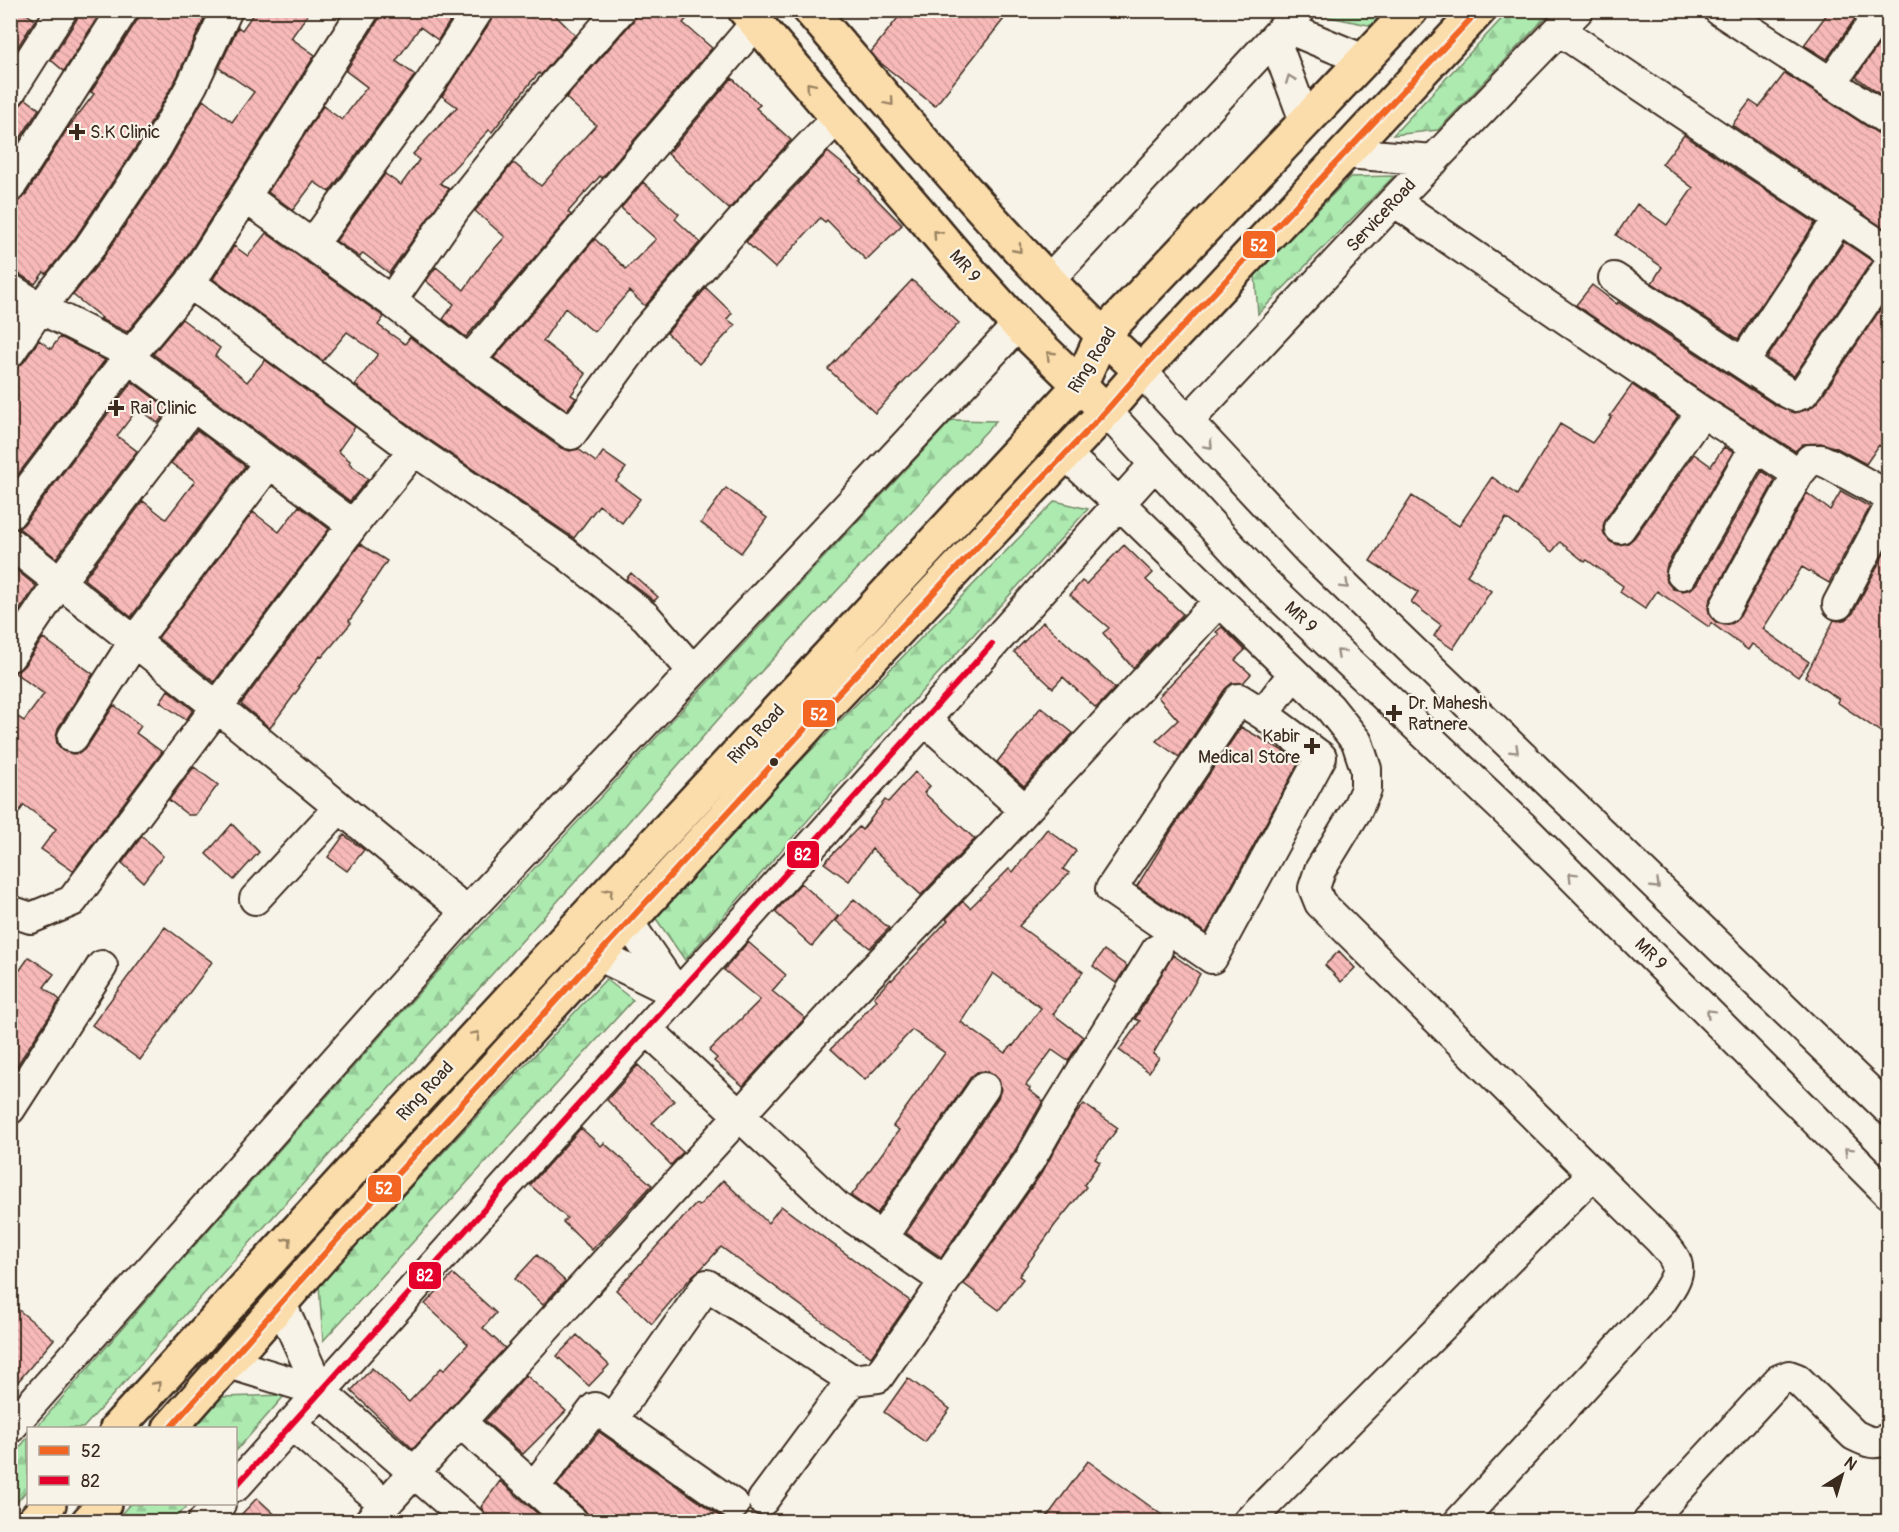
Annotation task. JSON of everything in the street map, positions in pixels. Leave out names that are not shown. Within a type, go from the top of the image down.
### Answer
[{"type":"main road","points":[[810,10],[989,217],[1102,336],[1141,371]]},
{"type":"main road","name":"Ring Road","points":[[118,1427],[434,1081],[1080,385],[1102,336],[1411,10]]},
{"type":"main road","name":"Ring Road","points":[[171,1427],[280,1304],[812,721],[1106,411],[1479,10]]},
{"type":"main road","name":"MR 9","points":[[751,17],[972,274],[1018,325],[1106,411]]},
{"type":"main road","points":[[33,1521],[47,1505]]},
{"type":"main road","points":[[88,1521],[102,1505]]},
{"type":"street","points":[[10,92],[62,10]]},
{"type":"street","points":[[10,187],[123,10]]},
{"type":"street","points":[[10,352],[40,308],[89,248],[157,147],[192,85],[227,10]]},
{"type":"street","points":[[10,514],[130,356],[190,283],[364,10]]},
{"type":"street","points":[[312,245],[431,82],[478,10]]},
{"type":"street","points":[[391,301],[454,210],[543,98],[620,10]]},
{"type":"street","points":[[1719,10],[1888,120]]},
{"type":"street","points":[[1832,82],[1882,10]]},
{"type":"street","points":[[470,361],[751,17]]},
{"type":"street","points":[[1569,20],[1839,218],[1888,251]]},
{"type":"street","name":"ServiceRoad","points":[[1187,422],[1394,201],[1569,20]]},
{"type":"street","points":[[1048,281],[1284,22]]},
{"type":"street","points":[[1284,22],[1364,60]]},
{"type":"street","points":[[1284,22],[1305,121]]},
{"type":"street","points":[[245,197],[391,301],[570,434],[645,332],[776,181],[837,118]]},
{"type":"street","points":[[1346,153],[1434,160]]},
{"type":"street","points":[[1394,201],[1702,412],[1797,474]]},
{"type":"street","points":[[1743,363],[1839,218]]},
{"type":"street","points":[[1614,278],[1790,394],[1799,396],[1888,268]]},
{"type":"street","points":[[190,283],[414,450],[565,553],[646,617],[693,671]]},
{"type":"street","points":[[10,289],[40,308],[130,356],[353,525]]},
{"type":"street","points":[[10,1428],[467,912],[1018,325]]},
{"type":"street","points":[[1141,371],[1308,551],[1888,1109]]},
{"type":"street","points":[[10,656],[59,583],[193,406]]},
{"type":"street","name":"MR 9","points":[[1106,411],[1261,579],[1523,827],[1888,1193]]},
{"type":"street","points":[[1620,528],[1702,412]]},
{"type":"street","points":[[1682,574],[1756,446]]},
{"type":"street","points":[[10,910],[31,918],[72,901],[353,525],[414,450]]},
{"type":"street","points":[[1065,454],[1120,504],[1330,708],[1357,742],[1366,769],[1366,789],[1356,811],[1320,870],[1314,888],[1320,903],[1673,1254],[1678,1265],[1676,1280],[1661,1302],[1459,1521]]},
{"type":"street","points":[[1725,608],[1797,474],[1810,460],[1821,460],[1888,496]]},
{"type":"street","points":[[73,737],[134,642],[269,463]]},
{"type":"street","points":[[237,1485],[1154,465]]},
{"type":"street","points":[[1838,604],[1888,510]]},
{"type":"street","points":[[10,543],[216,706],[467,912]]},
{"type":"street","points":[[291,1424],[377,1513],[840,1005],[1219,601]]},
{"type":"street","points":[[1263,714],[1294,673]]},
{"type":"street","points":[[1344,726],[1376,687]]},
{"type":"street","points":[[1239,699],[1263,714],[1321,757],[1212,958],[1111,889],[1239,699]]},
{"type":"street","points":[[924,719],[1025,810]]},
{"type":"street","points":[[255,899],[339,808]]},
{"type":"street","points":[[628,922],[678,994]]},
{"type":"street","points":[[621,1407],[706,1285],[852,1380],[878,1377],[1029,1161],[1157,950]]},
{"type":"street","points":[[598,955],[678,994]]},
{"type":"street","points":[[10,1109],[102,966]]},
{"type":"street","points":[[647,1029],[837,1207],[945,1281]]},
{"type":"street","points":[[882,1238],[984,1088]]},
{"type":"street","points":[[1248,1521],[1593,1174]]},
{"type":"street","points":[[280,1304],[320,1391]]},
{"type":"street","points":[[228,1363],[320,1391],[471,1521]]},
{"type":"street","points":[[1648,1521],[1767,1391],[1779,1380],[1789,1376],[1806,1386],[1854,1435],[1866,1441],[1878,1443],[1888,1439]]},
{"type":"street","points":[[763,1500],[852,1380]]},
{"type":"street","points":[[534,1487],[595,1408],[734,1505]]},
{"type":"street","points":[[460,1422],[573,1521]]},
{"type":"street","points":[[203,1521],[218,1505]]},
{"type":"green space","points":[[1319,11],[1388,11],[1373,26],[1315,14]]},
{"type":"green space","points":[[1509,11],[1552,11],[1438,130],[1393,135]]},
{"type":"green space","points":[[1394,176],[1258,314],[1255,274],[1350,177]]},
{"type":"green space","points":[[952,420],[996,421],[743,691],[602,852],[84,1427],[37,1427],[433,977]]},
{"type":"green space","points":[[1055,501],[1088,509],[894,722],[685,960],[652,913]]},
{"type":"green space","points":[[606,979],[633,1000],[323,1341],[319,1285]]},
{"type":"green space","points":[[285,1395],[237,1450],[237,1427],[196,1427],[222,1397]]},
{"type":"green space","points":[[27,1438],[27,1490],[11,1509],[11,1458]]},
{"type":"green space","points":[[129,1505],[188,1505],[173,1521],[115,1521]]},
{"type":"building","points":[[10,10],[21,10],[35,20],[10,59]]},
{"type":"building","points":[[79,10],[102,10],[64,71],[51,60],[77,19]]},
{"type":"building","points":[[140,10],[208,10],[177,77],[142,138],[75,238],[35,284],[19,274],[10,272],[10,207],[25,196],[66,131],[94,94],[91,92],[138,19]]},
{"type":"building","points":[[256,10],[311,10],[291,38],[315,55],[176,273],[127,332],[100,319],[102,318],[73,295],[103,258],[171,157],[203,100],[232,122],[254,92],[219,68],[238,27],[242,30]]},
{"type":"building","points":[[381,10],[457,10],[438,40],[420,27],[396,61],[415,75],[329,192],[314,182],[293,210],[268,192],[323,106],[342,120],[367,87],[346,71],[379,19]]},
{"type":"building","points":[[495,10],[550,10],[575,35],[541,75],[539,73],[531,82],[492,132],[489,130],[440,183],[449,189],[389,273],[363,253],[360,257],[336,241],[385,174],[401,185],[419,160],[413,154],[457,107],[442,96],[492,19]]},
{"type":"building","points":[[637,10],[694,10],[683,23],[712,48],[602,178],[600,176],[568,212],[571,215],[466,337],[443,319],[454,304],[426,281],[436,267],[464,290],[487,257],[505,237],[475,211],[512,164],[515,164],[541,186],[596,125],[566,98],[633,21]]},
{"type":"building","points":[[904,10],[1011,10],[935,106],[878,61],[871,52]]},
{"type":"building","points":[[1830,10],[1861,10],[1827,59],[1804,45]]},
{"type":"building","points":[[1888,31],[1888,100],[1856,77]]},
{"type":"building","points":[[1785,73],[1879,134],[1888,137],[1888,231],[1732,125],[1750,101],[1759,107]]},
{"type":"building","points":[[732,78],[760,105],[756,108],[791,140],[729,209],[668,154]]},
{"type":"building","points":[[26,99],[39,109],[10,154],[10,109],[18,107]]},
{"type":"building","points":[[1684,135],[1815,223],[1738,339],[1652,283],[1662,267],[1616,235],[1637,204],[1667,225],[1693,188],[1662,164]]},
{"type":"building","points":[[828,152],[861,179],[859,181],[902,225],[866,260],[827,220],[825,222],[820,218],[775,268],[746,242]]},
{"type":"building","points":[[643,182],[679,214],[675,219],[700,242],[645,306],[629,291],[594,332],[565,308],[543,341],[586,374],[571,395],[576,398],[567,410],[494,358],[595,239],[626,269],[656,239],[621,208]]},
{"type":"building","points":[[266,233],[384,317],[378,325],[405,344],[410,337],[561,448],[570,451],[578,449],[596,462],[603,452],[626,468],[616,481],[640,499],[622,523],[599,505],[574,538],[424,436],[355,385],[378,354],[347,332],[323,361],[213,279],[234,246],[248,256]]},
{"type":"building","points":[[1844,242],[1872,261],[1794,376],[1767,358]]},
{"type":"building","points":[[912,280],[959,323],[875,413],[828,369]]},
{"type":"building","points":[[1592,285],[1617,304],[1618,302],[1775,405],[1795,413],[1809,409],[1817,403],[1888,298],[1888,452],[1879,445],[1866,464],[1837,448],[1821,443],[1803,444],[1795,451],[1711,398],[1576,305]]},
{"type":"building","points":[[706,288],[732,313],[727,319],[735,325],[699,364],[667,333]]},
{"type":"building","points":[[182,319],[220,348],[215,356],[247,382],[265,360],[355,427],[338,451],[368,479],[350,501],[153,354]]},
{"type":"building","points":[[60,337],[105,360],[10,485],[10,369],[24,362],[39,340],[51,349]]},
{"type":"building","points":[[132,382],[169,409],[158,423],[138,408],[117,436],[137,451],[56,558],[19,528]]},
{"type":"building","points":[[1632,385],[1678,416],[1606,518],[1603,526],[1604,535],[1611,542],[1619,545],[1628,543],[1634,538],[1694,454],[1711,466],[1724,447],[1733,452],[1667,565],[1665,575],[1673,589],[1683,591],[1691,589],[1697,583],[1762,471],[1775,480],[1710,600],[1708,608],[1710,616],[1717,623],[1725,625],[1733,623],[1740,616],[1807,493],[1830,510],[1841,491],[1870,507],[1829,583],[1802,567],[1763,629],[1809,662],[1798,677],[1752,644],[1748,650],[1711,623],[1709,627],[1657,591],[1645,609],[1620,592],[1623,586],[1587,560],[1585,562],[1560,542],[1552,552],[1506,518],[1467,575],[1491,591],[1453,649],[1434,636],[1441,625],[1411,602],[1418,592],[1370,561],[1412,496],[1459,526],[1492,477],[1517,495],[1560,424],[1592,443]]},
{"type":"building","points":[[197,430],[245,466],[131,617],[84,579],[143,501],[166,519],[195,481],[171,463]]},
{"type":"building","points":[[726,488],[767,518],[741,553],[701,523]]},
{"type":"building","points":[[299,506],[329,529],[214,682],[158,638],[253,512],[279,532]]},
{"type":"building","points":[[360,544],[387,561],[361,600],[363,601],[349,621],[351,623],[322,657],[320,656],[270,728],[241,704]]},
{"type":"building","points":[[1124,545],[1153,573],[1146,580],[1183,614],[1133,668],[1103,633],[1109,628],[1070,595],[1082,581],[1086,584]]},
{"type":"building","points":[[1888,546],[1888,737],[1837,702],[1839,699],[1805,677],[1834,620],[1847,619],[1853,613]]},
{"type":"building","points":[[10,565],[36,586],[10,624]]},
{"type":"building","points":[[631,573],[658,597],[654,601],[626,579]]},
{"type":"building","points":[[1043,622],[1115,688],[1096,708],[1063,677],[1053,688],[1014,652]]},
{"type":"building","points":[[1222,627],[1245,650],[1235,660],[1251,674],[1243,683],[1232,683],[1225,689],[1179,757],[1156,741],[1178,720],[1158,697],[1219,634],[1216,632]]},
{"type":"building","points":[[43,638],[93,674],[58,728],[57,744],[63,751],[73,754],[80,753],[87,747],[114,705],[141,726],[136,733],[162,752],[73,871],[41,849],[56,829],[24,805],[10,825],[10,712],[24,721],[44,694],[14,672],[24,666]]},
{"type":"building","points":[[168,690],[193,710],[186,720],[160,702]]},
{"type":"building","points":[[1041,707],[1073,733],[1024,786],[997,762]]},
{"type":"building","points":[[1241,727],[1299,762],[1206,933],[1137,886]]},
{"type":"building","points":[[194,767],[218,785],[195,815],[188,815],[169,800]]},
{"type":"building","points":[[915,772],[930,786],[924,793],[975,839],[921,895],[872,849],[849,881],[824,863],[859,827],[862,830],[885,800],[888,802]]},
{"type":"building","points":[[232,824],[259,852],[234,880],[206,854]]},
{"type":"building","points":[[1047,829],[1076,851],[1063,869],[1069,873],[1019,926],[1083,972],[1053,1014],[1083,1037],[1068,1061],[1052,1050],[1026,1085],[1043,1101],[1014,1152],[941,1257],[906,1233],[998,1098],[1001,1089],[999,1080],[993,1074],[985,1071],[977,1072],[970,1078],[877,1214],[851,1196],[899,1130],[893,1126],[945,1053],[912,1030],[865,1080],[831,1049],[877,1000],[874,997],[948,920],[946,919],[963,901],[970,908],[1009,869],[1013,872]],"holes":[[[993,973],[1041,1008],[1013,1046],[1005,1053],[961,1022]]]},
{"type":"building","points":[[344,835],[364,850],[347,871],[328,857]]},
{"type":"building","points":[[142,836],[163,856],[143,882],[122,863]]},
{"type":"building","points":[[801,883],[838,916],[812,946],[775,912]]},
{"type":"building","points":[[854,899],[889,928],[870,948],[836,921]]},
{"type":"building","points":[[165,927],[212,962],[140,1060],[92,1025]]},
{"type":"building","points":[[748,942],[786,975],[772,991],[805,1018],[743,1086],[714,1061],[717,1058],[709,1051],[760,1000],[724,970]]},
{"type":"building","points":[[1104,950],[1127,966],[1116,983],[1093,966]]},
{"type":"building","points":[[1339,951],[1355,968],[1341,982],[1325,965]]},
{"type":"building","points":[[1173,955],[1200,974],[1153,1054],[1159,1058],[1149,1072],[1119,1050],[1140,1021],[1135,1019]]},
{"type":"building","points":[[29,957],[54,974],[44,987],[60,1000],[10,1076],[10,984]]},
{"type":"building","points":[[638,1065],[674,1101],[652,1123],[683,1152],[671,1165],[607,1100]]},
{"type":"building","points":[[1084,1104],[1118,1128],[1095,1159],[1100,1162],[1084,1185],[1086,1187],[1055,1225],[1019,1276],[1023,1279],[999,1310],[964,1284],[1043,1171],[1072,1119]]},
{"type":"building","points":[[581,1128],[601,1146],[604,1143],[652,1185],[592,1250],[563,1222],[567,1218],[530,1185]]},
{"type":"building","points":[[723,1180],[768,1223],[781,1206],[910,1301],[871,1357],[721,1247],[693,1275],[652,1324],[616,1290],[696,1204],[699,1206]]},
{"type":"building","points":[[537,1255],[565,1281],[543,1305],[515,1279]]},
{"type":"building","points":[[453,1274],[496,1313],[483,1328],[505,1348],[413,1449],[351,1391],[372,1368],[409,1402],[441,1368],[444,1370],[468,1344],[425,1304]]},
{"type":"building","points":[[10,1303],[54,1339],[10,1391]]},
{"type":"building","points":[[577,1335],[609,1365],[589,1386],[557,1356]]},
{"type":"building","points":[[526,1375],[566,1411],[523,1454],[485,1421]]},
{"type":"building","points":[[908,1378],[950,1409],[925,1442],[884,1412]]},
{"type":"building","points":[[599,1432],[730,1521],[590,1521],[584,1509],[557,1485]]},
{"type":"building","points":[[1088,1461],[1170,1521],[1044,1521]]},
{"type":"building","points":[[500,1481],[546,1521],[488,1521],[481,1507]]},
{"type":"building","points":[[257,1498],[282,1521],[235,1521]]},
{"type":"transit line","name":"52","points":[[171,1427],[325,1253],[812,721],[1106,411],[1479,10]]},
{"type":"transit line","name":"82","points":[[237,1485],[992,644]]},
{"type":"place","name":"S.K Clinic","points":[[77,132]]},
{"type":"place","name":"Rai Clinic","points":[[116,408]]},
{"type":"place","name":"Dr. Mahesh Ratnere","points":[[1394,713]]},
{"type":"place","name":"Kabir Medical Store","points":[[1312,746]]}]
